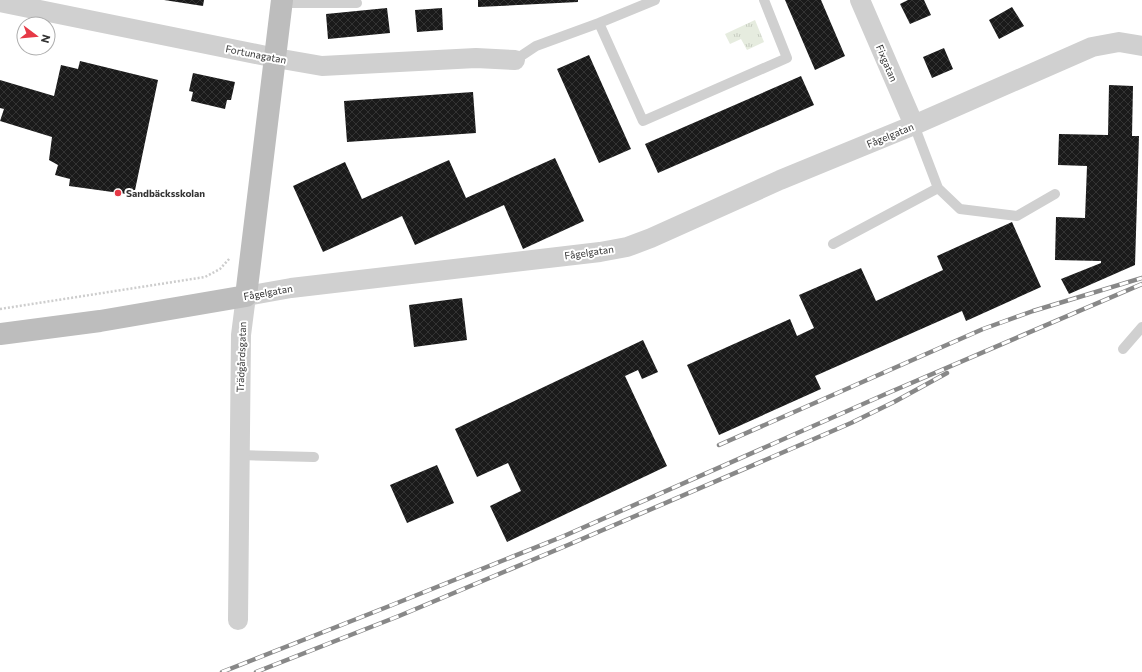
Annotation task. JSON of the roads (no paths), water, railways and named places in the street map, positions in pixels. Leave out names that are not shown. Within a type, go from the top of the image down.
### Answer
[{"type":"street","name":"Fixgatan","points":[[860,0],[914,125]]},
{"type":"street","name":"Trädgårdsgatan","points":[[238,620],[240,335],[282,1]]},
{"type":"street","name":"Fortunagatan","points":[[0,2],[322,66],[476,58],[515,60]]},
{"type":"street","name":"Fågelgatan","points":[[0,334],[100,321],[291,288],[592,253],[627,247],[651,238],[780,180],[914,125],[1092,47],[1119,42],[1142,46]]},
{"type":"lane","points":[[515,60],[536,46],[655,0]]},
{"type":"lane","points":[[598,23],[643,121],[787,58],[764,0]]},
{"type":"lane","points":[[282,1],[357,3]]},
{"type":"lane","points":[[914,125],[938,188],[960,209],[1017,216],[1055,194]]},
{"type":"lane","points":[[833,244],[938,188]]},
{"type":"lane","points":[[1123,349],[1142,327]]},
{"type":"lane","points":[[239,455],[314,456]]},
{"type":"railway","points":[[719,445],[983,329],[1033,311],[1142,278]]},
{"type":"railway","points":[[222,672],[564,536],[888,393],[1142,284]]},
{"type":"railway","points":[[256,672],[399,616],[851,423],[894,402],[947,373]]},
{"type":"place","name":"Sandbäcksskolan","points":[[118,193]]}]
